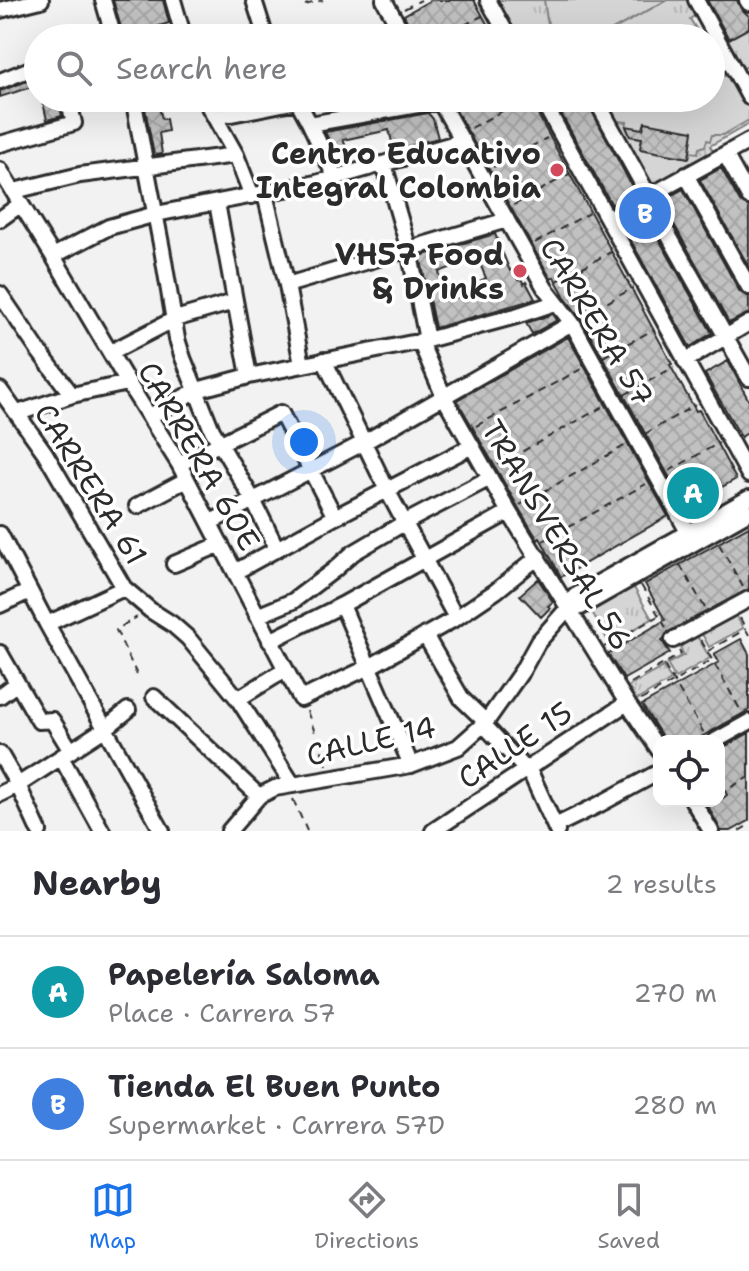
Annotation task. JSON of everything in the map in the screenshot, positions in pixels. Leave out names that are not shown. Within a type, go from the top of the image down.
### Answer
[{"type":"street","points":[[3,6],[41,0]]},
{"type":"street","points":[[103,0],[110,24]]},
{"type":"street","points":[[173,0],[180,24]]},
{"type":"street","points":[[254,0],[261,24]]},
{"type":"street","points":[[384,0],[397,24]]},
{"type":"street","points":[[696,0],[709,24]]},
{"type":"street","points":[[491,5],[501,24]]},
{"type":"street","points":[[725,53],[749,97]]},
{"type":"street","points":[[0,81],[24,72]]},
{"type":"street","points":[[0,144],[74,123],[71,112]]},
{"type":"street","points":[[135,112],[177,339],[212,430],[253,500],[277,549]]},
{"type":"street","points":[[212,112],[258,195],[287,285],[302,365]]},
{"type":"street","points":[[216,117],[240,112]]},
{"type":"street","points":[[303,112],[335,177]]},
{"type":"street","points":[[310,124],[374,112]]},
{"type":"street","name":"CARRERA 57","points":[[446,112],[545,288],[572,323],[688,532]]},
{"type":"street","points":[[548,112],[749,475]]},
{"type":"street","points":[[603,112],[749,378]]},
{"type":"street","points":[[53,256],[109,227],[156,214],[335,177],[461,138]]},
{"type":"street","points":[[604,213],[648,197],[749,141]]},
{"type":"street","points":[[725,154],[749,197]]},
{"type":"street","points":[[0,219],[17,198],[80,175],[236,155]]},
{"type":"street","name":"TRANSVERSAL 56","points":[[384,164],[409,250],[424,340],[444,397],[509,512],[653,741]]},
{"type":"street","name":"CARRERA 60E","points":[[0,170],[179,464],[301,699]]},
{"type":"street","points":[[637,174],[672,184]]},
{"type":"street","points":[[686,175],[749,287]]},
{"type":"street","points":[[217,203],[249,376]]},
{"type":"street","points":[[287,285],[409,250],[505,216]]},
{"type":"street","points":[[0,294],[72,395]]},
{"type":"street","points":[[111,352],[175,319],[234,302]]},
{"type":"street","points":[[150,416],[197,390],[249,376],[424,340],[555,303]]},
{"type":"street","points":[[211,522],[363,443],[572,323]]},
{"type":"street","points":[[685,361],[749,323]]},
{"type":"street","points":[[324,360],[387,490],[456,618]]},
{"type":"street","points":[[18,413],[72,395],[128,383]]},
{"type":"street","name":"CARRERA 61","points":[[0,390],[45,453],[124,588],[188,638],[238,699],[290,785]]},
{"type":"street","points":[[179,464],[281,413],[335,517]]},
{"type":"street","points":[[235,572],[387,490],[468,439]]},
{"type":"street","points":[[257,616],[293,601],[353,553],[488,475]]},
{"type":"street","points":[[137,506],[186,480]]},
{"type":"street","name":"CALLE 14","points":[[259,796],[275,788],[411,765],[453,750],[485,724],[538,642],[575,596],[749,498]]},
{"type":"street","points":[[270,641],[342,605],[509,512]]},
{"type":"street","name":"CALLE 14","points":[[569,607],[581,607],[749,512]]},
{"type":"street","points":[[0,534],[6,562],[30,591],[162,831]]},
{"type":"street","points":[[174,564],[221,544]]},
{"type":"street","points":[[301,699],[369,667],[456,618],[496,591],[535,552]]},
{"type":"street","points":[[47,624],[124,588]]},
{"type":"street","points":[[0,605],[30,591]]},
{"type":"street","points":[[673,640],[749,599]]},
{"type":"street","points":[[342,605],[411,765]]},
{"type":"street","points":[[425,635],[462,699],[526,769],[556,828],[653,775]]},
{"type":"street","points":[[0,653],[39,721],[52,720],[102,831]]},
{"type":"street","points":[[238,699],[285,670]]},
{"type":"street","points":[[0,696],[16,684]]},
{"type":"street","points":[[154,697],[259,796],[229,831]]},
{"type":"street","name":"CALLE 15","points":[[434,831],[625,700]]},
{"type":"street","points":[[0,794],[106,728],[128,710]]},
{"type":"street","points":[[725,735],[748,722]]},
{"type":"street","points":[[0,754],[39,831]]},
{"type":"street","points":[[697,807],[711,831]]},
{"type":"path","points":[[305,5],[323,0]]},
{"type":"path","points":[[401,24],[421,0]]},
{"type":"path","points":[[461,24],[491,5]]},
{"type":"path","points":[[461,138],[503,112]]},
{"type":"path","points":[[482,174],[559,132]]},
{"type":"path","points":[[505,216],[579,168]]},
{"type":"path","points":[[523,250],[604,213]]},
{"type":"path","points":[[545,288],[622,245]]},
{"type":"path","points":[[572,323],[642,282]]},
{"type":"path","points":[[468,439],[593,362],[664,324]]},
{"type":"path","points":[[488,475],[685,361]]},
{"type":"path","points":[[509,512],[707,399]]},
{"type":"path","points":[[535,552],[728,438]]},
{"type":"path","points":[[716,538],[749,599]]},
{"type":"path","points":[[677,559],[711,620]]},
{"type":"path","points":[[625,700],[663,664],[681,654],[638,581]]},
{"type":"path","points":[[734,607],[749,635]]},
{"type":"path","points":[[137,675],[116,630],[150,610]]},
{"type":"path","points":[[596,652],[659,615]]},
{"type":"path","points":[[694,628],[748,722]]},
{"type":"path","points":[[707,651],[746,629]]},
{"type":"path","points":[[625,700],[673,681],[712,660]]},
{"type":"path","points":[[663,664],[704,735]]},
{"type":"path","points":[[301,699],[331,778]]},
{"type":"path","points":[[725,790],[749,777]]},
{"type":"path","points":[[290,785],[307,831]]},
{"type":"path","points":[[739,831],[749,825]]},
{"type":"green space","points":[[494,0],[690,0],[697,14],[690,19],[693,24],[507,24]]},
{"type":"green space","points":[[544,0],[667,0],[623,24],[549,24]]},
{"type":"green space","points":[[749,28],[749,65],[739,71],[725,41]]},
{"type":"green space","points":[[726,62],[749,102],[749,124],[710,146],[714,153],[650,188],[608,112],[725,112]]},
{"type":"green space","points":[[725,75],[734,77],[749,105],[749,120],[723,135],[712,135],[698,153],[690,152],[689,158],[640,149],[642,138],[630,136],[627,122],[616,121],[611,112],[725,112]]},
{"type":"green space","points":[[633,586],[652,619],[609,643],[591,610]]},
{"type":"green space","points":[[735,613],[743,628],[709,647],[701,632]]},
{"type":"green space","points":[[694,631],[710,658],[675,678],[667,664],[684,655],[676,641]]},
{"type":"green space","points":[[663,667],[671,680],[635,701],[626,688]]},
{"type":"building","points":[[113,0],[163,0],[169,23],[120,24]]},
{"type":"building","points":[[431,0],[474,0],[487,24],[408,24],[404,15]]},
{"type":"building","points":[[707,0],[737,0],[749,16],[749,28],[729,39],[725,24],[721,24]]},
{"type":"building","points":[[24,82],[24,89],[0,97],[0,91]]},
{"type":"building","points":[[45,112],[61,112],[62,116],[47,120]]},
{"type":"building","points":[[146,112],[160,112],[162,119],[166,119],[168,131],[159,133],[162,154],[154,155]]},
{"type":"building","points":[[457,112],[537,112],[670,365],[696,411],[699,410],[736,479],[686,507],[581,318],[554,277],[551,279]]},
{"type":"building","points":[[560,112],[592,112],[635,192],[612,205]]},
{"type":"building","points":[[428,113],[433,119],[438,138],[394,150],[389,130],[343,140],[353,162],[341,166],[325,132]]},
{"type":"building","points":[[645,122],[693,131],[689,158],[640,149],[642,138],[630,136],[626,126],[643,129]]},
{"type":"building","points":[[721,168],[740,202],[749,207],[749,267],[700,180]]},
{"type":"building","points":[[683,189],[740,292],[749,297],[749,313],[729,323],[661,201]]},
{"type":"building","points":[[643,211],[712,333],[690,347],[621,223]]},
{"type":"building","points":[[495,234],[510,271],[513,269],[518,280],[521,279],[524,284],[526,282],[535,299],[435,328],[420,256]],"holes":[[[474,250],[486,278],[467,288],[471,294],[446,300],[439,272],[455,266],[452,258]]]},
{"type":"building","points":[[553,314],[557,320],[532,334],[526,323]]},
{"type":"building","points":[[568,337],[668,516],[561,577],[457,400]]},
{"type":"building","points":[[728,361],[749,401],[749,432],[741,437],[705,374]]},
{"type":"building","points":[[749,526],[749,589],[668,632],[662,641],[670,653],[624,679],[608,654],[665,620],[645,584]]},
{"type":"building","points":[[538,579],[553,602],[541,617],[520,595]]},
{"type":"building","points":[[741,639],[749,654],[749,710],[705,735],[661,735],[642,705],[719,662],[714,654]]},
{"type":"building","points":[[749,733],[749,821],[731,831],[721,831],[709,807],[725,807],[725,747]]},
{"type":"place","name":"Centro Educativo Integral Colombia","points":[[557,170]]},
{"type":"place","name":"Tienda El Buen Punto","points":[[645,213]]},
{"type":"place","name":"VH57 Food & Drinks","points":[[520,271]]},
{"type":"place","name":"Papelería Saloma","points":[[693,493]]}]
